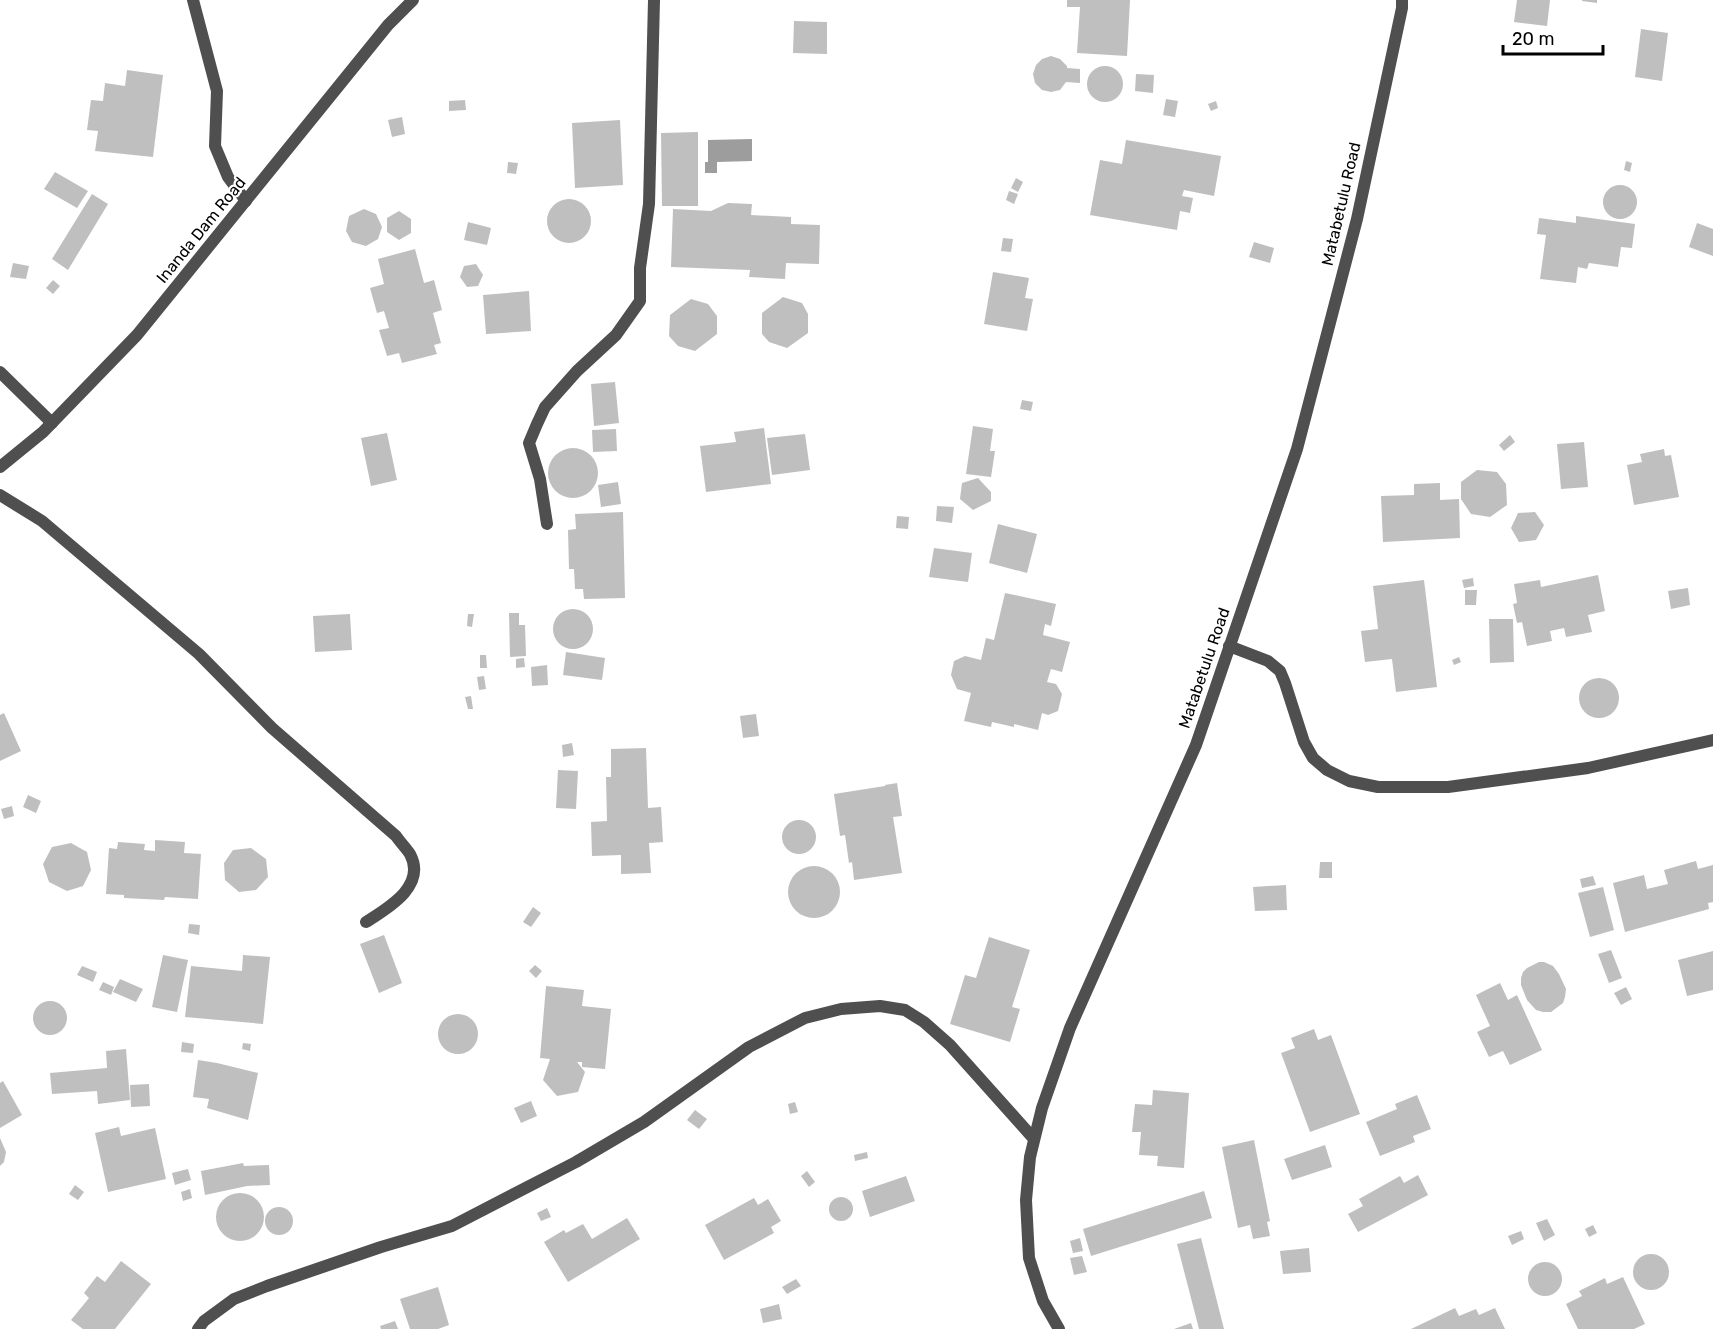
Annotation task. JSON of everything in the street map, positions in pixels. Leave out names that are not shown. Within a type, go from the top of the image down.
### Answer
[{"type":"street","points":[[193,0],[217,91],[215,146],[228,177],[246,201]]},
{"type":"street","name":"Inanda Dam Road","points":[[0,467],[43,432],[137,335],[388,25],[413,0]]},
{"type":"street","points":[[547,524],[540,479],[529,443],[545,407],[577,371],[616,335],[640,301],[640,268],[649,204],[654,0]]},
{"type":"street","name":"Matabetulu Road","points":[[1059,1329],[1043,1301],[1029,1258],[1026,1200],[1030,1157],[1042,1108],[1070,1028],[1196,746],[1297,449],[1357,219],[1402,0]]},
{"type":"street","points":[[0,372],[52,423]]},
{"type":"street","points":[[0,495],[42,521],[199,654],[272,728],[396,836],[410,854],[414,865],[413,880],[405,893],[388,909],[366,922]]},
{"type":"street","points":[[1229,646],[1268,661],[1280,671],[1304,742],[1313,758],[1327,770],[1350,781],[1378,787],[1448,787],[1588,768],[1713,740]]},
{"type":"street","points":[[198,1329],[234,1299],[371,1250],[452,1226],[576,1162],[634,1127],[749,1047],[805,1018],[841,1009],[880,1006],[905,1010],[924,1022],[950,1045],[1034,1139]]},
{"type":"shaded area","points":[[752,139],[752,161],[717,162],[717,173],[705,173],[705,162],[708,162],[708,140]]},
{"type":"building","points":[[1067,0],[1130,0],[1127,56],[1077,53],[1080,7],[1067,7]]},
{"type":"building","points":[[1517,0],[1550,0],[1547,26],[1514,22]]},
{"type":"building","points":[[1597,0],[1597,3],[1582,1]]},
{"type":"building","points":[[794,21],[827,22],[827,54],[793,53]]},
{"type":"building","points":[[1641,29],[1668,33],[1662,81],[1635,77]]},
{"type":"building","points":[[1051,56],[1060,59],[1067,68],[1080,69],[1080,83],[1066,82],[1060,90],[1051,92],[1042,90],[1035,83],[1033,74],[1036,65],[1042,59]]},
{"type":"building","points":[[1105,66],[1118,71],[1123,84],[1118,97],[1105,102],[1092,97],[1087,84],[1092,71]]},
{"type":"building","points":[[127,70],[163,75],[153,157],[95,151],[98,131],[87,130],[91,100],[103,101],[105,83],[125,86]]},
{"type":"building","points":[[1136,74],[1154,75],[1153,93],[1135,91]]},
{"type":"building","points":[[1166,99],[1178,101],[1175,117],[1163,115]]},
{"type":"building","points":[[465,100],[466,110],[449,111],[449,101]]},
{"type":"building","points":[[1216,101],[1218,108],[1211,111],[1208,104]]},
{"type":"building","points":[[402,117],[405,134],[392,137],[388,120]]},
{"type":"building","points":[[620,120],[623,185],[575,188],[572,123]]},
{"type":"building","points":[[698,132],[698,206],[662,206],[661,133]]},
{"type":"building","points":[[1126,140],[1221,156],[1214,196],[1184,190],[1182,196],[1193,198],[1190,213],[1180,211],[1177,230],[1090,215],[1100,160],[1122,164]]},
{"type":"building","points":[[1626,161],[1632,163],[1630,172],[1624,170]]},
{"type":"building","points":[[508,162],[518,163],[516,174],[507,173]]},
{"type":"building","points":[[55,172],[88,191],[77,208],[44,189]]},
{"type":"building","points":[[1016,178],[1023,182],[1018,192],[1011,188]]},
{"type":"building","points":[[1620,185],[1632,190],[1637,202],[1632,214],[1620,219],[1608,214],[1603,202],[1608,190]]},
{"type":"building","points":[[1009,191],[1018,194],[1014,204],[1006,200]]},
{"type":"building","points":[[92,194],[108,204],[68,270],[52,259]]},
{"type":"building","points":[[569,199],[578,200],[585,205],[590,212],[590,230],[585,237],[578,242],[569,243],[560,242],[553,237],[548,230],[547,221],[548,212],[553,205],[560,200]]},
{"type":"building","points":[[728,203],[752,204],[751,215],[791,217],[791,224],[820,225],[819,264],[786,263],[785,279],[749,277],[750,270],[671,267],[673,209],[711,211]]},
{"type":"building","points":[[364,209],[376,214],[382,227],[378,239],[366,246],[352,242],[346,231],[349,216]]},
{"type":"building","points":[[399,211],[411,219],[411,233],[399,240],[387,232],[387,218]]},
{"type":"building","points":[[1576,216],[1635,224],[1632,248],[1621,247],[1618,267],[1589,263],[1587,269],[1578,267],[1576,283],[1540,279],[1546,235],[1537,234],[1539,218],[1576,223]]},
{"type":"building","points":[[468,222],[491,228],[487,245],[464,240]]},
{"type":"building","points":[[1697,223],[1713,229],[1713,256],[1689,247]]},
{"type":"building","points":[[1003,238],[1013,239],[1011,252],[1001,251]]},
{"type":"building","points":[[1254,242],[1274,248],[1270,263],[1249,257]]},
{"type":"building","points":[[415,249],[424,283],[434,280],[442,310],[433,313],[441,343],[434,345],[437,354],[402,363],[399,353],[387,356],[379,330],[389,328],[384,311],[377,313],[370,288],[384,284],[378,259]]},
{"type":"building","points":[[13,263],[29,266],[26,279],[10,277]]},
{"type":"building","points":[[476,264],[483,275],[478,286],[467,287],[460,277],[464,266]]},
{"type":"building","points":[[993,272],[1029,278],[1025,298],[1033,299],[1027,331],[984,324]]},
{"type":"building","points":[[53,280],[60,286],[53,294],[46,288]]},
{"type":"building","points":[[529,291],[531,331],[486,334],[483,295]]},
{"type":"building","points":[[783,297],[802,303],[808,314],[808,333],[787,348],[769,342],[762,334],[762,313]]},
{"type":"building","points":[[691,299],[708,304],[717,316],[717,334],[695,351],[678,346],[669,336],[670,315]]},
{"type":"building","points":[[615,382],[619,423],[594,426],[591,384]]},
{"type":"building","points":[[1022,400],[1033,402],[1031,411],[1020,409]]},
{"type":"building","points":[[973,426],[993,429],[990,451],[995,451],[991,477],[966,474]]},
{"type":"building","points":[[764,428],[771,484],[706,492],[700,446],[736,442],[734,432]]},
{"type":"building","points":[[616,429],[617,451],[593,452],[592,430]]},
{"type":"building","points":[[387,433],[397,480],[371,486],[361,438]]},
{"type":"building","points":[[805,434],[810,470],[772,475],[767,438]]},
{"type":"building","points":[[1510,435],[1515,442],[1504,451],[1499,445]]},
{"type":"building","points":[[1584,442],[1588,487],[1561,489],[1557,444]]},
{"type":"building","points":[[568,448],[578,448],[591,455],[598,468],[598,478],[591,491],[578,498],[568,498],[559,494],[552,487],[548,478],[548,468],[552,459],[559,452]]},
{"type":"building","points":[[1664,449],[1665,456],[1671,455],[1679,497],[1634,505],[1627,465],[1642,462],[1640,454]]},
{"type":"building","points":[[1477,470],[1497,472],[1506,484],[1507,505],[1490,517],[1471,514],[1461,499],[1461,482]]},
{"type":"building","points":[[978,478],[991,492],[991,501],[973,510],[960,499],[962,483]]},
{"type":"building","points":[[618,482],[621,504],[601,507],[598,485]]},
{"type":"building","points":[[1440,483],[1440,500],[1459,499],[1460,538],[1383,542],[1381,496],[1414,495],[1414,484]]},
{"type":"building","points":[[937,506],[954,507],[952,523],[936,521]]},
{"type":"building","points":[[623,512],[625,598],[584,599],[583,589],[575,589],[574,569],[569,569],[568,530],[576,529],[575,514]]},
{"type":"building","points":[[1535,512],[1544,525],[1536,540],[1519,542],[1511,528],[1518,513]]},
{"type":"building","points":[[897,516],[909,517],[908,529],[896,528]]},
{"type":"building","points":[[998,524],[1037,534],[1027,573],[989,563]]},
{"type":"building","points":[[934,548],[972,553],[968,582],[929,577]]},
{"type":"building","points":[[1598,575],[1605,611],[1588,615],[1592,632],[1566,637],[1564,628],[1550,631],[1552,641],[1527,646],[1522,622],[1517,623],[1513,604],[1517,603],[1514,584],[1540,580],[1541,587]]},
{"type":"building","points":[[1473,578],[1474,586],[1464,588],[1462,580]]},
{"type":"building","points":[[1424,580],[1437,687],[1396,692],[1392,659],[1365,662],[1361,631],[1378,629],[1373,586]]},
{"type":"building","points":[[1688,588],[1690,605],[1671,609],[1668,591]]},
{"type":"building","points":[[1465,590],[1477,590],[1476,605],[1465,605]]},
{"type":"building","points":[[1005,593],[1056,604],[1051,626],[1045,624],[1043,635],[1070,642],[1062,672],[1051,669],[1047,682],[1056,684],[1062,694],[1058,711],[1048,715],[1042,713],[1038,730],[1014,724],[1014,727],[992,722],[991,727],[964,721],[971,693],[957,689],[951,675],[954,661],[965,656],[981,660],[986,638],[994,640]]},
{"type":"building","points":[[573,609],[581,610],[587,615],[592,621],[592,637],[587,643],[581,648],[573,649],[565,648],[559,643],[554,637],[553,629],[554,621],[559,615],[565,610]]},
{"type":"building","points":[[509,613],[519,613],[519,625],[525,625],[526,656],[510,657]]},
{"type":"building","points":[[350,614],[352,650],[315,652],[313,616]]},
{"type":"building","points":[[468,614],[474,614],[472,627],[467,626]]},
{"type":"building","points":[[1489,619],[1513,619],[1514,662],[1490,663]]},
{"type":"building","points":[[566,652],[605,658],[602,680],[563,675]]},
{"type":"building","points":[[480,655],[486,655],[487,668],[480,668]]},
{"type":"building","points":[[1459,657],[1461,662],[1454,665],[1452,660]]},
{"type":"building","points":[[524,658],[525,667],[516,668],[516,659]]},
{"type":"building","points":[[547,665],[548,685],[532,686],[531,667]]},
{"type":"building","points":[[484,676],[486,689],[479,690],[477,677]]},
{"type":"building","points":[[1599,678],[1607,679],[1613,684],[1618,690],[1618,706],[1613,712],[1607,717],[1599,718],[1591,717],[1585,712],[1580,706],[1579,698],[1580,690],[1585,684],[1591,679]]},
{"type":"building","points":[[471,696],[473,709],[468,709],[465,697]]},
{"type":"building","points":[[4,713],[21,751],[0,761],[0,715]]},
{"type":"building","points":[[756,714],[759,736],[743,738],[740,716]]},
{"type":"building","points":[[572,743],[574,755],[563,757],[562,745]]},
{"type":"building","points":[[646,748],[648,808],[661,807],[663,842],[649,843],[651,873],[621,874],[621,855],[592,856],[591,822],[607,821],[606,777],[611,777],[611,749]]},
{"type":"building","points":[[558,770],[578,771],[576,809],[556,808]]},
{"type":"building","points":[[897,783],[902,816],[893,817],[902,873],[854,880],[845,835],[840,836],[834,794]]},
{"type":"building","points":[[28,795],[41,801],[36,813],[23,807]]},
{"type":"building","points":[[12,806],[14,816],[4,819],[1,809]]},
{"type":"building","points":[[799,820],[811,825],[816,837],[811,849],[799,854],[787,849],[782,837],[787,825]]},
{"type":"building","points":[[155,840],[185,842],[184,853],[201,854],[198,899],[124,898],[124,895],[106,894],[109,848],[117,849],[118,842],[145,844],[144,850],[155,851]]},
{"type":"building","points":[[71,843],[87,852],[91,870],[83,886],[67,891],[49,882],[43,864],[52,847]]},
{"type":"building","points":[[251,848],[266,859],[268,877],[256,890],[239,892],[225,880],[224,863],[233,850]]},
{"type":"building","points":[[1696,861],[1698,869],[1713,865],[1713,902],[1708,903],[1709,909],[1625,932],[1613,883],[1644,875],[1647,889],[1668,884],[1664,870]]},
{"type":"building","points":[[1320,862],[1332,862],[1332,878],[1319,878]]},
{"type":"building","points":[[809,866],[819,866],[833,873],[840,892],[833,911],[819,918],[809,918],[799,914],[792,907],[788,897],[788,887],[792,877],[799,870]]},
{"type":"building","points":[[1593,876],[1596,885],[1582,888],[1580,879]]},
{"type":"building","points":[[1286,885],[1287,910],[1255,911],[1253,887]]},
{"type":"building","points":[[1603,887],[1614,930],[1590,937],[1578,893]]},
{"type":"building","points":[[533,907],[541,913],[531,927],[523,922]]},
{"type":"building","points":[[189,924],[200,925],[199,935],[188,933]]},
{"type":"building","points":[[384,935],[402,983],[379,993],[360,944]]},
{"type":"building","points":[[989,937],[1030,950],[1012,1007],[1020,1009],[1010,1042],[950,1024],[965,975],[976,978]]},
{"type":"building","points":[[1611,950],[1622,978],[1609,983],[1598,954]]},
{"type":"building","points":[[1713,951],[1713,990],[1687,996],[1678,960]]},
{"type":"building","points":[[163,955],[188,960],[177,1012],[152,1007]]},
{"type":"building","points":[[243,955],[270,957],[263,1024],[185,1017],[191,966],[242,971]]},
{"type":"building","points":[[1539,962],[1553,966],[1566,989],[1563,1003],[1551,1012],[1536,1010],[1527,1000],[1521,985],[1523,972]]},
{"type":"building","points":[[535,965],[542,971],[536,978],[529,971]]},
{"type":"building","points":[[82,966],[97,972],[93,982],[77,975]]},
{"type":"building","points":[[120,979],[143,989],[136,1002],[113,992]]},
{"type":"building","points":[[103,982],[114,987],[111,995],[99,990]]},
{"type":"building","points":[[1500,983],[1508,1000],[1517,995],[1542,1050],[1510,1065],[1503,1051],[1489,1057],[1477,1032],[1490,1026],[1476,995]]},
{"type":"building","points":[[546,986],[584,990],[582,1006],[611,1009],[605,1069],[582,1067],[582,1062],[577,1062],[585,1072],[578,1092],[557,1096],[543,1080],[550,1059],[540,1058]]},
{"type":"building","points":[[1626,987],[1632,999],[1621,1005],[1614,993]]},
{"type":"building","points":[[50,1001],[62,1006],[67,1018],[62,1030],[50,1035],[38,1030],[33,1018],[38,1006]]},
{"type":"building","points":[[458,1014],[472,1020],[478,1034],[472,1048],[458,1054],[444,1048],[438,1034],[444,1020]]},
{"type":"building","points":[[1314,1029],[1318,1040],[1331,1035],[1360,1114],[1310,1132],[1281,1053],[1295,1048],[1291,1038]]},
{"type":"building","points":[[182,1042],[194,1044],[193,1053],[181,1052]]},
{"type":"building","points":[[243,1043],[251,1044],[250,1051],[242,1049]]},
{"type":"building","points":[[126,1049],[130,1100],[98,1104],[97,1091],[52,1094],[50,1073],[107,1068],[106,1051]]},
{"type":"building","points":[[198,1060],[258,1073],[248,1120],[207,1108],[209,1099],[193,1097]]},
{"type":"building","points":[[3,1081],[22,1115],[0,1128],[0,1083]]},
{"type":"building","points":[[149,1084],[150,1106],[131,1107],[130,1085]]},
{"type":"building","points":[[1153,1090],[1189,1093],[1184,1168],[1157,1166],[1158,1156],[1139,1155],[1141,1132],[1132,1132],[1135,1104],[1152,1105]]},
{"type":"building","points":[[1417,1095],[1431,1129],[1413,1136],[1415,1142],[1380,1156],[1366,1122],[1397,1109],[1395,1104]]},
{"type":"building","points":[[531,1101],[537,1116],[521,1123],[514,1108]]},
{"type":"building","points":[[795,1102],[798,1112],[790,1114],[788,1104]]},
{"type":"building","points":[[695,1110],[707,1119],[699,1129],[687,1120]]},
{"type":"building","points":[[119,1127],[121,1136],[155,1128],[166,1179],[108,1192],[95,1133]]},
{"type":"building","points":[[0,1138],[6,1152],[4,1162],[0,1166]]},
{"type":"building","points":[[1254,1140],[1270,1221],[1267,1222],[1270,1236],[1253,1239],[1250,1225],[1238,1228],[1222,1147]]},
{"type":"building","points":[[1325,1145],[1332,1167],[1292,1180],[1284,1159]]},
{"type":"building","points":[[867,1152],[868,1158],[855,1161],[854,1155]]},
{"type":"building","points":[[243,1163],[244,1166],[269,1165],[270,1185],[247,1186],[205,1195],[201,1171]]},
{"type":"building","points":[[188,1169],[191,1180],[175,1185],[172,1173]]},
{"type":"building","points":[[807,1171],[815,1182],[809,1187],[801,1176]]},
{"type":"building","points":[[1418,1175],[1428,1195],[1358,1232],[1348,1214],[1363,1206],[1359,1199],[1400,1176],[1404,1183]]},
{"type":"building","points":[[906,1176],[915,1201],[870,1217],[862,1191]]},
{"type":"building","points":[[75,1185],[84,1192],[78,1200],[69,1194]]},
{"type":"building","points":[[190,1189],[192,1198],[183,1201],[181,1192]]},
{"type":"building","points":[[1204,1191],[1212,1218],[1091,1256],[1083,1229]]},
{"type":"building","points":[[240,1193],[257,1200],[264,1217],[257,1234],[240,1241],[223,1234],[216,1217],[223,1200]]},
{"type":"building","points":[[841,1197],[850,1200],[853,1209],[850,1218],[841,1221],[832,1218],[829,1209],[832,1200]]},
{"type":"building","points":[[754,1198],[758,1205],[768,1199],[781,1221],[771,1227],[774,1233],[724,1260],[705,1225]]},
{"type":"building","points":[[279,1207],[289,1211],[293,1221],[289,1231],[279,1235],[269,1231],[265,1221],[269,1211]]},
{"type":"building","points":[[547,1208],[551,1217],[541,1221],[537,1213]]},
{"type":"building","points":[[627,1218],[640,1239],[568,1282],[544,1242],[564,1230],[566,1233],[583,1224],[592,1239]]},
{"type":"building","points":[[1547,1219],[1555,1235],[1544,1241],[1536,1223]]},
{"type":"building","points":[[1593,1225],[1597,1233],[1589,1237],[1585,1229]]},
{"type":"building","points":[[1521,1231],[1524,1239],[1512,1245],[1508,1236]]},
{"type":"building","points":[[1080,1238],[1083,1251],[1073,1253],[1070,1241]]},
{"type":"building","points":[[1201,1238],[1224,1329],[1199,1329],[1177,1244]]},
{"type":"building","points":[[1309,1248],[1311,1272],[1283,1274],[1280,1251]]},
{"type":"building","points":[[1651,1254],[1664,1259],[1669,1272],[1664,1285],[1651,1290],[1638,1285],[1633,1272],[1638,1259]]},
{"type":"building","points":[[1082,1256],[1087,1272],[1074,1275],[1070,1258]]},
{"type":"building","points":[[121,1261],[151,1284],[115,1329],[83,1329],[71,1320],[89,1298],[84,1293],[97,1276],[105,1282]]},
{"type":"building","points":[[1545,1262],[1557,1267],[1562,1279],[1557,1291],[1545,1296],[1533,1291],[1528,1279],[1533,1267]]},
{"type":"building","points":[[1623,1277],[1645,1324],[1634,1329],[1578,1329],[1566,1304],[1582,1296],[1579,1291],[1605,1278],[1607,1284]]},
{"type":"building","points":[[796,1279],[801,1286],[787,1294],[782,1287]]},
{"type":"building","points":[[438,1287],[449,1325],[438,1329],[410,1329],[400,1299]]},
{"type":"building","points":[[779,1304],[782,1319],[763,1323],[760,1309]]},
{"type":"building","points":[[1455,1308],[1459,1316],[1476,1309],[1479,1315],[1495,1308],[1505,1329],[1411,1329]]},
{"type":"building","points":[[395,1321],[398,1329],[381,1329],[380,1326]]},
{"type":"building","points":[[1191,1323],[1193,1329],[1174,1329]]}]
